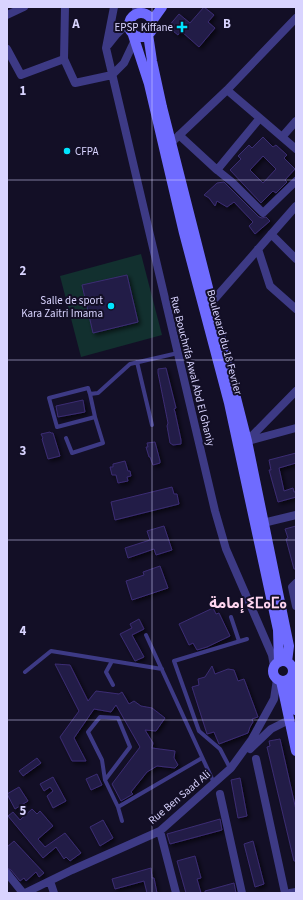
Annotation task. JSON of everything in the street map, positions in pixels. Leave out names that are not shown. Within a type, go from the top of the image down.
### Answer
[{"type":"main road","points":[[152,21],[162,7]]},
{"type":"main road","points":[[141,10],[148,15],[152,21],[152,27],[149,33],[141,37],[134,35],[132,32],[132,17],[141,10]]},
{"type":"main road","name":"Boulevard du 18 Fevrier","points":[[132,32],[149,84],[184,232],[229,403],[242,442],[263,523],[289,646],[285,671]]},
{"type":"main road","name":"Boulevard du 18 Fevrier","points":[[149,33],[152,61],[211,303],[224,346],[285,671]]},
{"type":"main road","points":[[285,671],[296,710]]},
{"type":"main road","points":[[285,671],[289,720],[296,751]]},
{"type":"street","points":[[7,15],[24,7]]},
{"type":"street","points":[[65,7],[64,59],[75,83],[112,75],[124,63],[132,32],[116,35],[106,48]]},
{"type":"street","points":[[106,48],[114,7]]},
{"type":"street","points":[[172,142],[227,90],[296,18]]},
{"type":"street","name":"Rue Bouchrifa Awal Abd El Ghaniy","points":[[106,48],[215,511],[226,549],[272,655],[285,671]]},
{"type":"street","points":[[7,49],[21,75],[64,59]]},
{"type":"street","points":[[227,90],[296,149]]},
{"type":"street","points":[[216,170],[260,118]]},
{"type":"street","points":[[282,137],[296,121]]},
{"type":"street","points":[[179,135],[216,170],[232,182],[263,213],[296,181]]},
{"type":"street","points":[[211,303],[296,206]]},
{"type":"street","points":[[271,234],[296,259]]},
{"type":"street","points":[[258,249],[270,286],[296,309]]},
{"type":"street","points":[[242,442],[296,391]]},
{"type":"street","points":[[242,442],[296,428]]},
{"type":"street","points":[[263,523],[296,515]]},
{"type":"street","points":[[296,583],[292,587],[296,606]]},
{"type":"street","name":"Rue Ben Saad Ali","points":[[24,893],[160,831],[231,768],[252,739],[274,699],[285,671]]},
{"type":"street","points":[[231,768],[271,729],[289,720]]},
{"type":"street","points":[[256,759],[285,893]]},
{"type":"street","points":[[220,794],[242,893]]},
{"type":"street","points":[[160,831],[176,893]]},
{"type":"street","points":[[7,873],[24,893]]},
{"type":"street","points":[[50,881],[54,893]]},
{"type":"street","points":[[290,893],[296,892]]},
{"type":"lane","points":[[90,394],[98,393],[130,364],[178,353]]},
{"type":"lane","points":[[137,362],[152,425]]},
{"type":"lane","points":[[66,438],[72,453],[103,443],[88,388],[49,398],[57,428],[95,417]]},
{"type":"lane","points":[[231,617],[239,641]]},
{"type":"lane","points":[[146,635],[214,783]]},
{"type":"lane","points":[[231,768],[220,749],[199,731],[174,661],[247,639]]},
{"type":"lane","points":[[25,672],[51,651],[162,669]]},
{"type":"lane","points":[[112,661],[106,672],[113,685]]},
{"type":"lane","points":[[105,780],[130,747],[118,718],[100,717],[88,732],[102,760],[105,780],[118,807],[122,821]]},
{"type":"lane","points":[[118,807],[202,758]]},
{"type":"green space","name":"Salle de sport Kara Zaitri Imama","points":[[141,254],[162,335],[81,357],[60,276]]},
{"type":"building","name":"EPSP Kiffane","points":[[204,7],[214,15],[208,22],[215,28],[199,47],[181,31],[178,35],[168,27],[179,14],[190,23]]},
{"type":"building","points":[[263,137],[273,147],[276,145],[287,155],[284,158],[295,169],[285,180],[287,182],[276,193],[273,191],[261,203],[230,170],[241,159],[238,156],[249,145],[252,148]],"holes":[[[263,156],[276,169],[263,183],[250,170]]]},
{"type":"building","points":[[224,182],[259,217],[266,217],[270,221],[255,234],[249,226],[253,222],[234,202],[227,207],[217,201],[215,206],[209,198],[204,195],[217,183]]},
{"type":"building","points":[[127,275],[138,322],[93,333],[82,285]]},
{"type":"building","points":[[166,368],[176,408],[174,409],[181,444],[173,445],[170,443],[167,426],[168,423],[158,373],[158,369]]},
{"type":"building","points":[[83,400],[85,412],[58,417],[56,406]]},
{"type":"building","points":[[50,432],[53,433],[60,456],[48,459],[41,434]]},
{"type":"building","points":[[155,442],[160,463],[153,465],[146,447],[148,447],[147,443]]},
{"type":"building","points":[[296,453],[296,463],[279,468],[284,491],[293,488],[294,492],[296,492],[296,497],[278,502],[269,470],[271,470],[269,460]]},
{"type":"building","points":[[125,461],[131,476],[127,477],[128,481],[118,483],[116,475],[112,475],[110,467],[113,467],[113,464]]},
{"type":"building","points":[[172,487],[174,494],[177,494],[179,504],[115,520],[111,502]]},
{"type":"building","points":[[164,526],[172,550],[156,555],[154,549],[128,558],[125,548],[150,540],[147,531]]},
{"type":"building","points":[[296,526],[296,569],[294,569],[286,539],[288,538],[285,529]]},
{"type":"building","points":[[160,566],[168,588],[132,600],[126,581],[144,575],[143,572]]},
{"type":"building","points":[[213,608],[216,614],[219,613],[230,636],[197,650],[193,643],[189,645],[179,624]]},
{"type":"building","points":[[139,619],[144,629],[132,635],[144,657],[135,661],[120,634],[132,628],[130,624]]},
{"type":"building","points":[[55,664],[70,665],[88,701],[96,691],[119,694],[122,692],[129,704],[134,701],[141,706],[152,708],[165,718],[156,731],[145,730],[153,743],[152,748],[175,751],[174,758],[178,765],[175,768],[157,766],[147,772],[131,792],[133,794],[121,801],[112,784],[140,747],[116,705],[111,712],[94,709],[74,738],[86,761],[72,761],[60,737],[79,711]]},
{"type":"building","points":[[212,666],[215,674],[228,669],[234,670],[238,681],[244,679],[258,717],[252,719],[253,722],[248,733],[219,744],[214,732],[207,734],[192,687],[199,685],[198,679],[205,677]]},
{"type":"building","points":[[280,739],[296,810],[296,861],[294,861],[267,747],[270,746],[269,741]]},
{"type":"building","points":[[37,758],[41,763],[23,776],[19,771]]},
{"type":"building","points":[[97,774],[102,785],[91,790],[86,779]]},
{"type":"building","points":[[53,777],[66,801],[53,808],[47,796],[53,791],[50,787],[44,791],[40,784]]},
{"type":"building","points":[[240,778],[247,816],[238,818],[231,780]]},
{"type":"building","points":[[19,787],[28,801],[15,809],[7,794]]},
{"type":"building","points":[[32,809],[37,814],[40,811],[53,826],[38,839],[45,847],[65,833],[81,853],[70,861],[66,857],[64,859],[56,847],[43,858],[8,816],[13,812],[20,820]]},
{"type":"building","points":[[220,819],[222,830],[170,844],[167,834]]},
{"type":"building","points":[[103,820],[113,838],[100,846],[90,827]]},
{"type":"building","points":[[14,841],[44,873],[39,877],[36,872],[26,881],[24,878],[20,881],[11,870],[7,868],[7,847]]},
{"type":"building","points":[[253,841],[264,884],[255,887],[244,844]]},
{"type":"building","points":[[195,856],[201,878],[197,879],[201,893],[186,893],[177,861]]},
{"type":"building","points":[[151,868],[152,878],[154,878],[157,893],[147,893],[144,881],[115,889],[112,879]]},
{"type":"building","points":[[234,883],[236,893],[205,893],[205,891]]},
{"type":"place","name":"EPSP Kiffane","points":[[182,27]]},
{"type":"place","name":"CFPA","points":[[67,151]]},
{"type":"place","name":"Salle de sport Kara Zaitri Imama","points":[[111,306]]},
{"type":"district","name":"إمامة ⵉⵎⴰⵎⴰ","points":[[248,603]]}]
